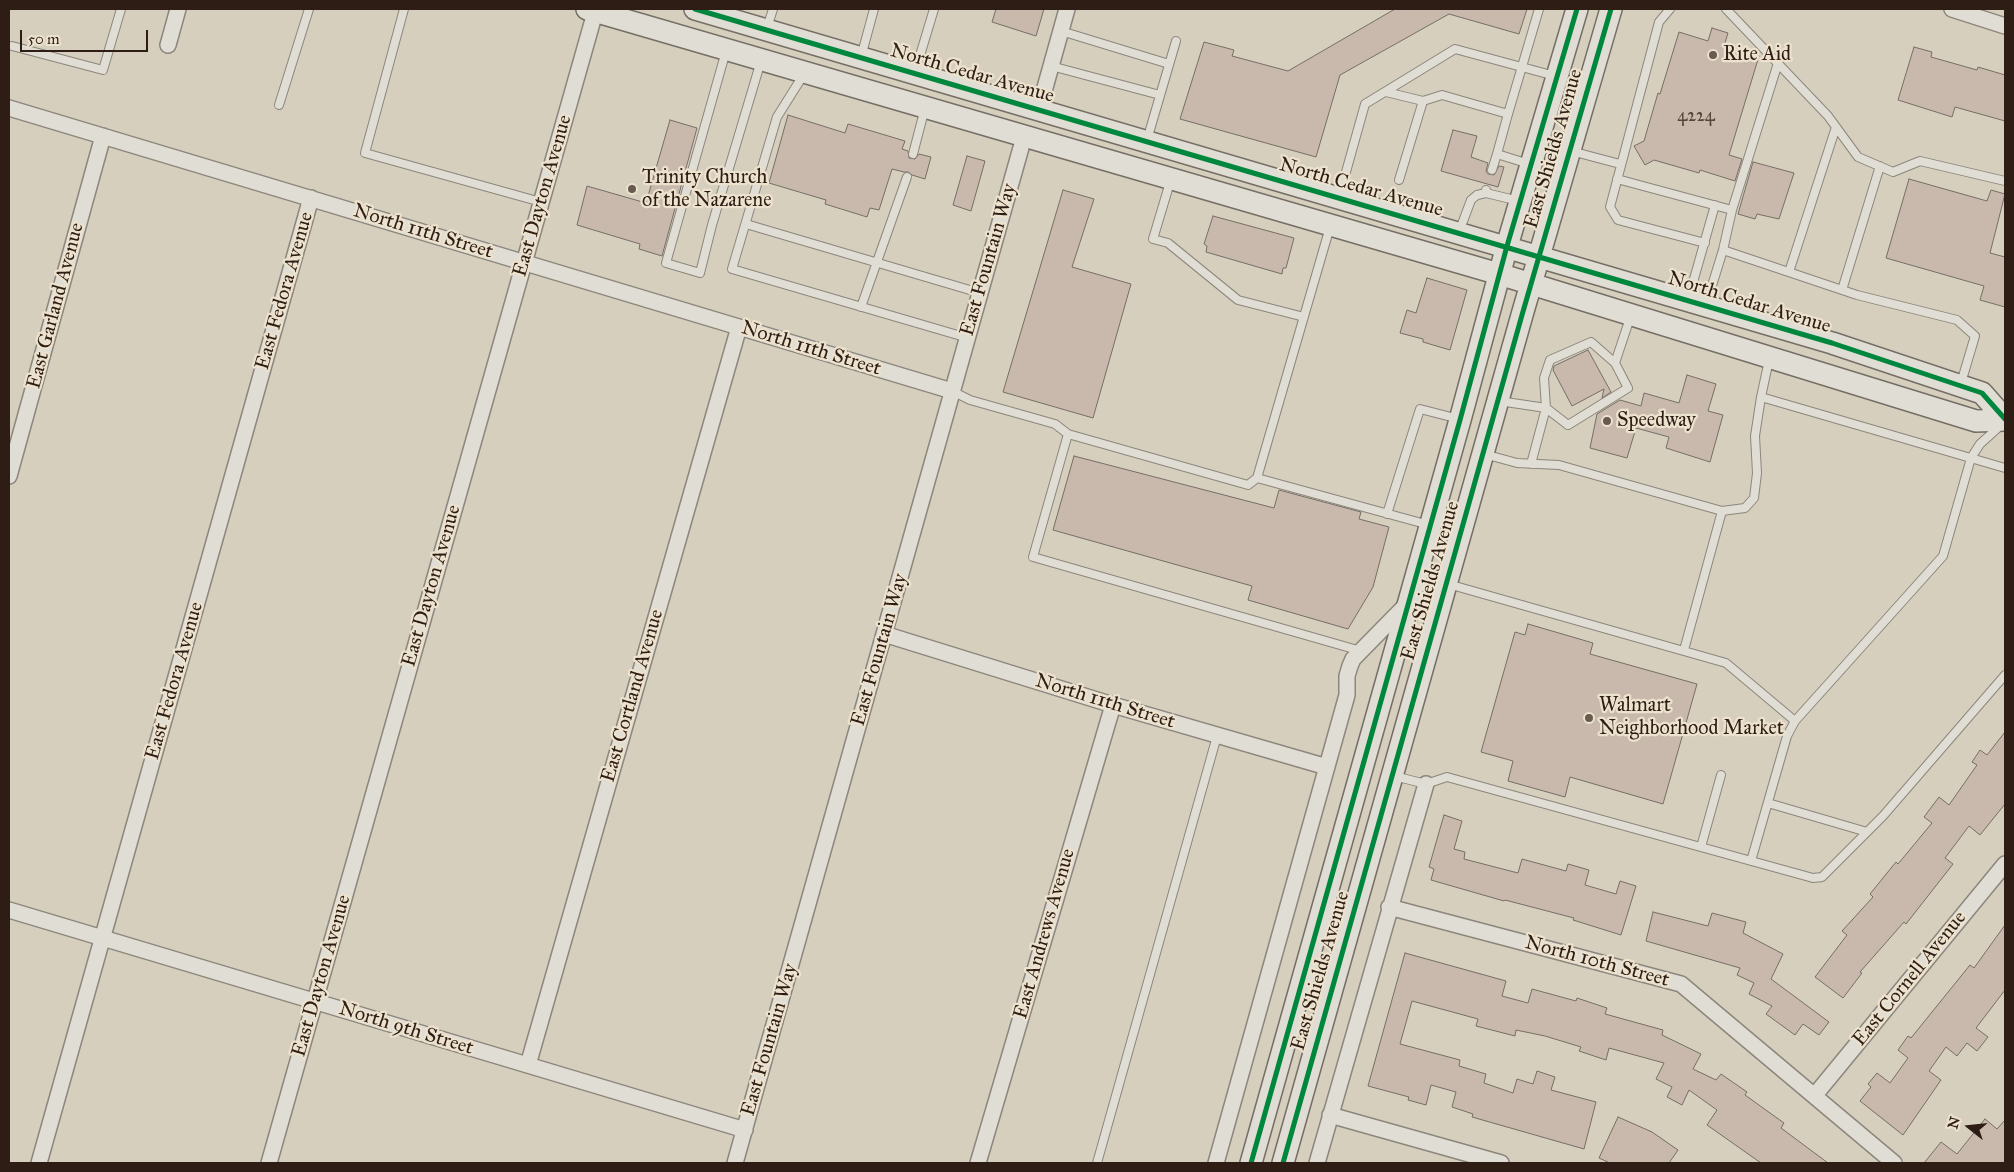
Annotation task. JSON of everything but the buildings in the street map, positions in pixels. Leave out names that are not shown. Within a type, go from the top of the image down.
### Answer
[{"type":"main road","name":"North Cedar Avenue","points":[[696,9],[717,12],[860,57],[1507,246],[1870,356],[1982,393],[2005,420]]},
{"type":"main road","name":"East Shields Avenue","points":[[1251,1163],[1460,420],[1499,274],[1577,9]]},
{"type":"main road","name":"East Shields Avenue","points":[[1283,1163],[1497,401],[1611,9]]},
{"type":"main road","points":[[593,10],[1499,274],[1976,421],[2005,420]]},
{"type":"main road","points":[[925,108],[942,100],[1018,121],[1032,117],[1039,108]]},
{"type":"main road","points":[[1024,136],[1032,128],[1048,125],[1125,148],[1147,140]]},
{"type":"main road","points":[[1171,179],[1190,172],[1322,204],[1331,202],[1339,197]]},
{"type":"main road","points":[[1769,358],[1776,347],[1783,345],[1796,345],[1839,360],[1856,360],[1870,356]]},
{"type":"main road","points":[[1430,526],[1436,530],[1440,538],[1436,567],[1446,584]]},
{"type":"main road","points":[[1359,890],[1348,877],[1348,868],[1384,742],[1392,661]]},
{"type":"street","points":[[168,45],[178,9]]},
{"type":"street","points":[[1039,108],[1067,9]]},
{"type":"street","points":[[1952,9],[2005,26]]},
{"type":"street","name":"East Dayton Avenue","points":[[269,1163],[541,202],[593,10]]},
{"type":"street","name":"North 11th Street","points":[[9,108],[952,391]]},
{"type":"street","name":"East Garland Avenue","points":[[9,476],[103,136]]},
{"type":"street","name":"East Fountain Way","points":[[736,1163],[1024,136]]},
{"type":"street","name":"East Fedora Avenue","points":[[39,1163],[311,198]]},
{"type":"street","name":"East Cortland Avenue","points":[[528,1065],[739,327]]},
{"type":"street","points":[[1216,1163],[1347,695],[1347,676],[1350,666],[1361,651],[1409,602]]},
{"type":"street","name":"North 11th Street","points":[[884,634],[1113,705],[1326,767]]},
{"type":"street","name":"East Andrews Avenue","points":[[978,1163],[1113,705]]},
{"type":"street","points":[[1317,1163],[1389,907],[1426,784]]},
{"type":"street","name":"East Cornell Avenue","points":[[1814,1095],[2005,864]]},
{"type":"street","name":"North 10th Street","points":[[1389,907],[1681,984],[1894,1163]]},
{"type":"street","name":"North 9th Street","points":[[9,910],[745,1130]]},
{"type":"street","points":[[1330,1115],[1501,1163]]},
{"type":"lane","points":[[12,46],[103,70],[120,9]]},
{"type":"lane","points":[[279,105],[308,9]]},
{"type":"lane","points":[[404,9],[365,153],[541,202]]},
{"type":"lane","points":[[767,29],[773,9]]},
{"type":"lane","points":[[860,57],[874,9]]},
{"type":"lane","points":[[915,72],[934,9]]},
{"type":"lane","points":[[1492,170],[1539,9]]},
{"type":"lane","points":[[1670,9],[1659,22],[1610,207],[1618,220],[1705,243]]},
{"type":"lane","points":[[1726,9],[1836,127],[1858,157],[1893,172],[1920,161],[2005,181]]},
{"type":"lane","points":[[1061,31],[1169,64]]},
{"type":"lane","points":[[1147,140],[1176,41]]},
{"type":"lane","points":[[1339,197],[1365,104],[1455,49],[1557,77]]},
{"type":"lane","points":[[726,50],[666,263],[700,272],[712,225],[762,60]]},
{"type":"lane","points":[[1697,303],[1723,250],[1732,210],[1778,63]]},
{"type":"lane","points":[[1051,66],[1160,96]]},
{"type":"lane","points":[[805,72],[778,117],[732,270],[968,338]]},
{"type":"lane","points":[[1386,92],[1423,101],[1442,95],[1508,114]]},
{"type":"lane","points":[[1400,180],[1423,101]]},
{"type":"lane","points":[[913,154],[925,108]]},
{"type":"lane","points":[[1789,272],[1836,127]]},
{"type":"lane","points":[[1569,151],[1620,164]]},
{"type":"lane","points":[[1496,154],[1531,164]]},
{"type":"lane","points":[[1842,290],[1880,166]]},
{"type":"lane","points":[[861,307],[875,262],[889,232],[907,177]]},
{"type":"lane","points":[[1171,179],[1153,239],[1168,243],[1238,300],[1304,317]]},
{"type":"lane","points":[[1618,179],[1732,210]]},
{"type":"lane","points":[[1459,232],[1471,200],[1477,195],[1486,192],[1520,201]]},
{"type":"lane","points":[[1697,303],[1705,243],[1715,206]]},
{"type":"lane","points":[[746,224],[980,293]]},
{"type":"lane","points":[[952,391],[970,400],[1055,424],[1068,434],[1248,485],[1257,478],[1330,225]]},
{"type":"lane","points":[[1723,250],[1842,290],[1957,320],[1975,336],[1960,385]]},
{"type":"lane","points":[[1615,363],[1632,315]]},
{"type":"lane","points":[[1497,401],[1546,408],[1568,425],[1628,388],[1615,363],[1591,342],[1550,360],[1544,378],[1546,408],[1531,464]]},
{"type":"lane","points":[[1482,454],[1517,463],[1559,465],[1722,511],[1745,508],[1754,498],[1757,473],[1756,436],[1769,358]]},
{"type":"lane","points":[[1761,397],[2005,468]]},
{"type":"lane","points":[[1386,514],[1420,409],[1460,420]]},
{"type":"lane","points":[[1751,861],[1787,736],[1795,721],[1943,556],[1971,458],[1980,444],[2005,420]]},
{"type":"lane","points":[[1068,434],[1033,557],[1361,651]]},
{"type":"lane","points":[[1257,478],[1430,526]]},
{"type":"lane","points":[[1684,650],[1722,511]]},
{"type":"lane","points":[[1446,584],[1726,663],[1795,721]]},
{"type":"lane","points":[[1392,775],[1426,784],[1447,777],[1813,878],[1822,877],[1868,832],[2005,675]]},
{"type":"lane","points":[[1097,1163],[1217,736]]},
{"type":"lane","points":[[1701,847],[1721,775]]},
{"type":"lane","points":[[1768,803],[1868,832]]},
{"type":"cycle path","points":[[695,9],[1832,343],[1982,393],[2005,419]]},
{"type":"cycle path","points":[[1251,1163],[1460,420],[1507,246],[1577,9]]},
{"type":"cycle path","points":[[1283,1163],[1522,315],[1611,9]]},
{"type":"place","name":"Rite Aid","points":[[1713,55]]},
{"type":"place","name":"Trinity Church of the Nazarene","points":[[632,189]]},
{"type":"place","name":"Speedway","points":[[1607,421]]},
{"type":"place","name":"Walmart Neighborhood Market","points":[[1589,718]]}]
